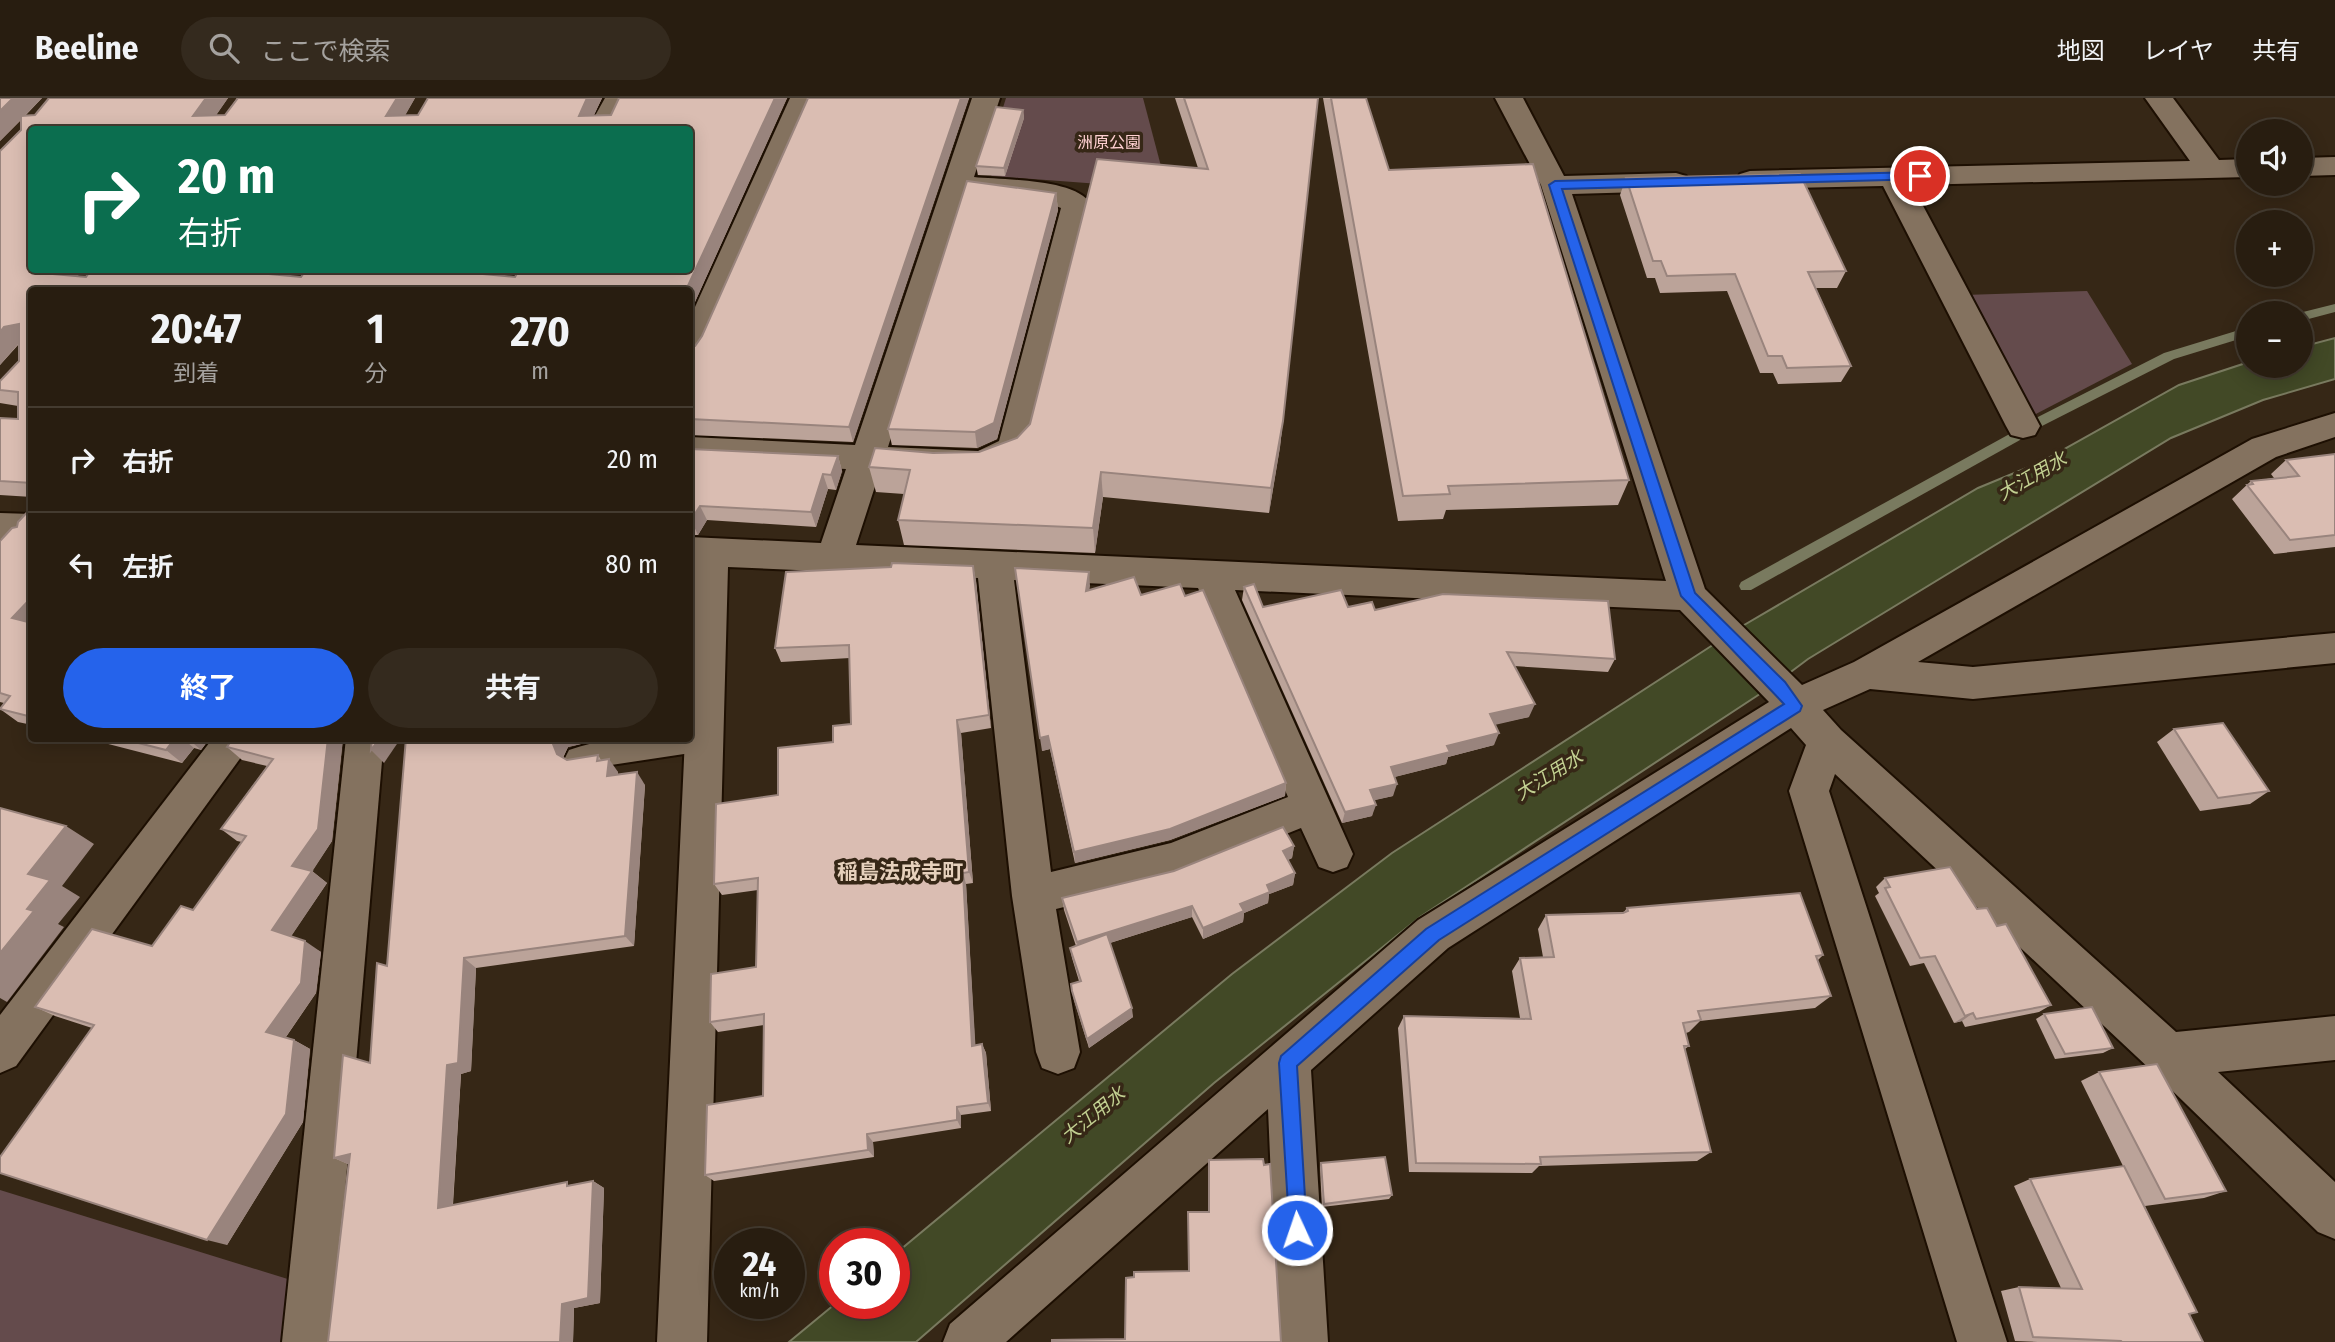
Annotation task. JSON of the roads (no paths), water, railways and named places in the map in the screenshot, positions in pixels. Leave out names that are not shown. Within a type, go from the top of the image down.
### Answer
[{"type":"street","points":[[603,126],[619,98]]},
{"type":"street","points":[[693,344],[804,98]]},
{"type":"street","points":[[834,558],[986,98]]},
{"type":"street","points":[[1509,98],[1555,185],[1689,596],[1787,696],[1827,742],[2168,1055],[2335,1216]]},
{"type":"street","points":[[2159,98],[2211,169]]},
{"type":"street","points":[[2313,167],[2335,166]]},
{"type":"street","points":[[1555,185],[2236,168]]},
{"type":"street","points":[[1893,177],[2023,426]]},
{"type":"street","points":[[693,449],[982,464],[1014,448],[1077,204],[1051,193],[959,185]]},
{"type":"street","points":[[968,1342],[1433,934],[1787,696],[1867,673],[2264,449],[2335,425]]},
{"type":"street","points":[[0,526],[28,527]]},
{"type":"street","points":[[682,1342],[704,740],[700,551],[1689,596]]},
{"type":"street","points":[[994,565],[1033,896],[1058,1052]]},
{"type":"street","points":[[1210,574],[1333,854]]},
{"type":"street","points":[[1867,673],[1973,683],[2335,648]]},
{"type":"street","points":[[0,1051],[233,742]]},
{"type":"street","points":[[307,1342],[365,742]]},
{"type":"street","points":[[1827,742],[1809,791],[1982,1342]]},
{"type":"street","points":[[1033,896],[1173,861],[1311,806]]},
{"type":"street","points":[[2168,1055],[2335,1038]]},
{"type":"street","points":[[1288,1063],[1303,1342]]},
{"type":"lane","points":[[693,742],[704,740]]},
{"type":"lane","points":[[578,758],[690,742]]},
{"type":"water","name":"大江用水","points":[[2335,338],[2335,379],[2263,400],[2171,438],[1808,659],[1772,686],[1420,917],[1214,1083],[916,1342],[789,1342],[819,1317],[910,1319],[910,1242],[1232,974],[1392,853],[1739,628],[1978,488],[2041,462],[2179,385],[2236,366],[2236,378],[2313,378],[2313,344]]},
{"type":"waterway","points":[[2313,314],[2335,308]]},
{"type":"waterway","points":[[2037,423],[2169,356],[2236,335]]},
{"type":"waterway","points":[[1746,586],[2015,436]]},
{"type":"district","name":"稲島法成寺町","points":[[900,872]]},
{"type":"park label","name":"洲原公園","points":[[1109,142]]}]
